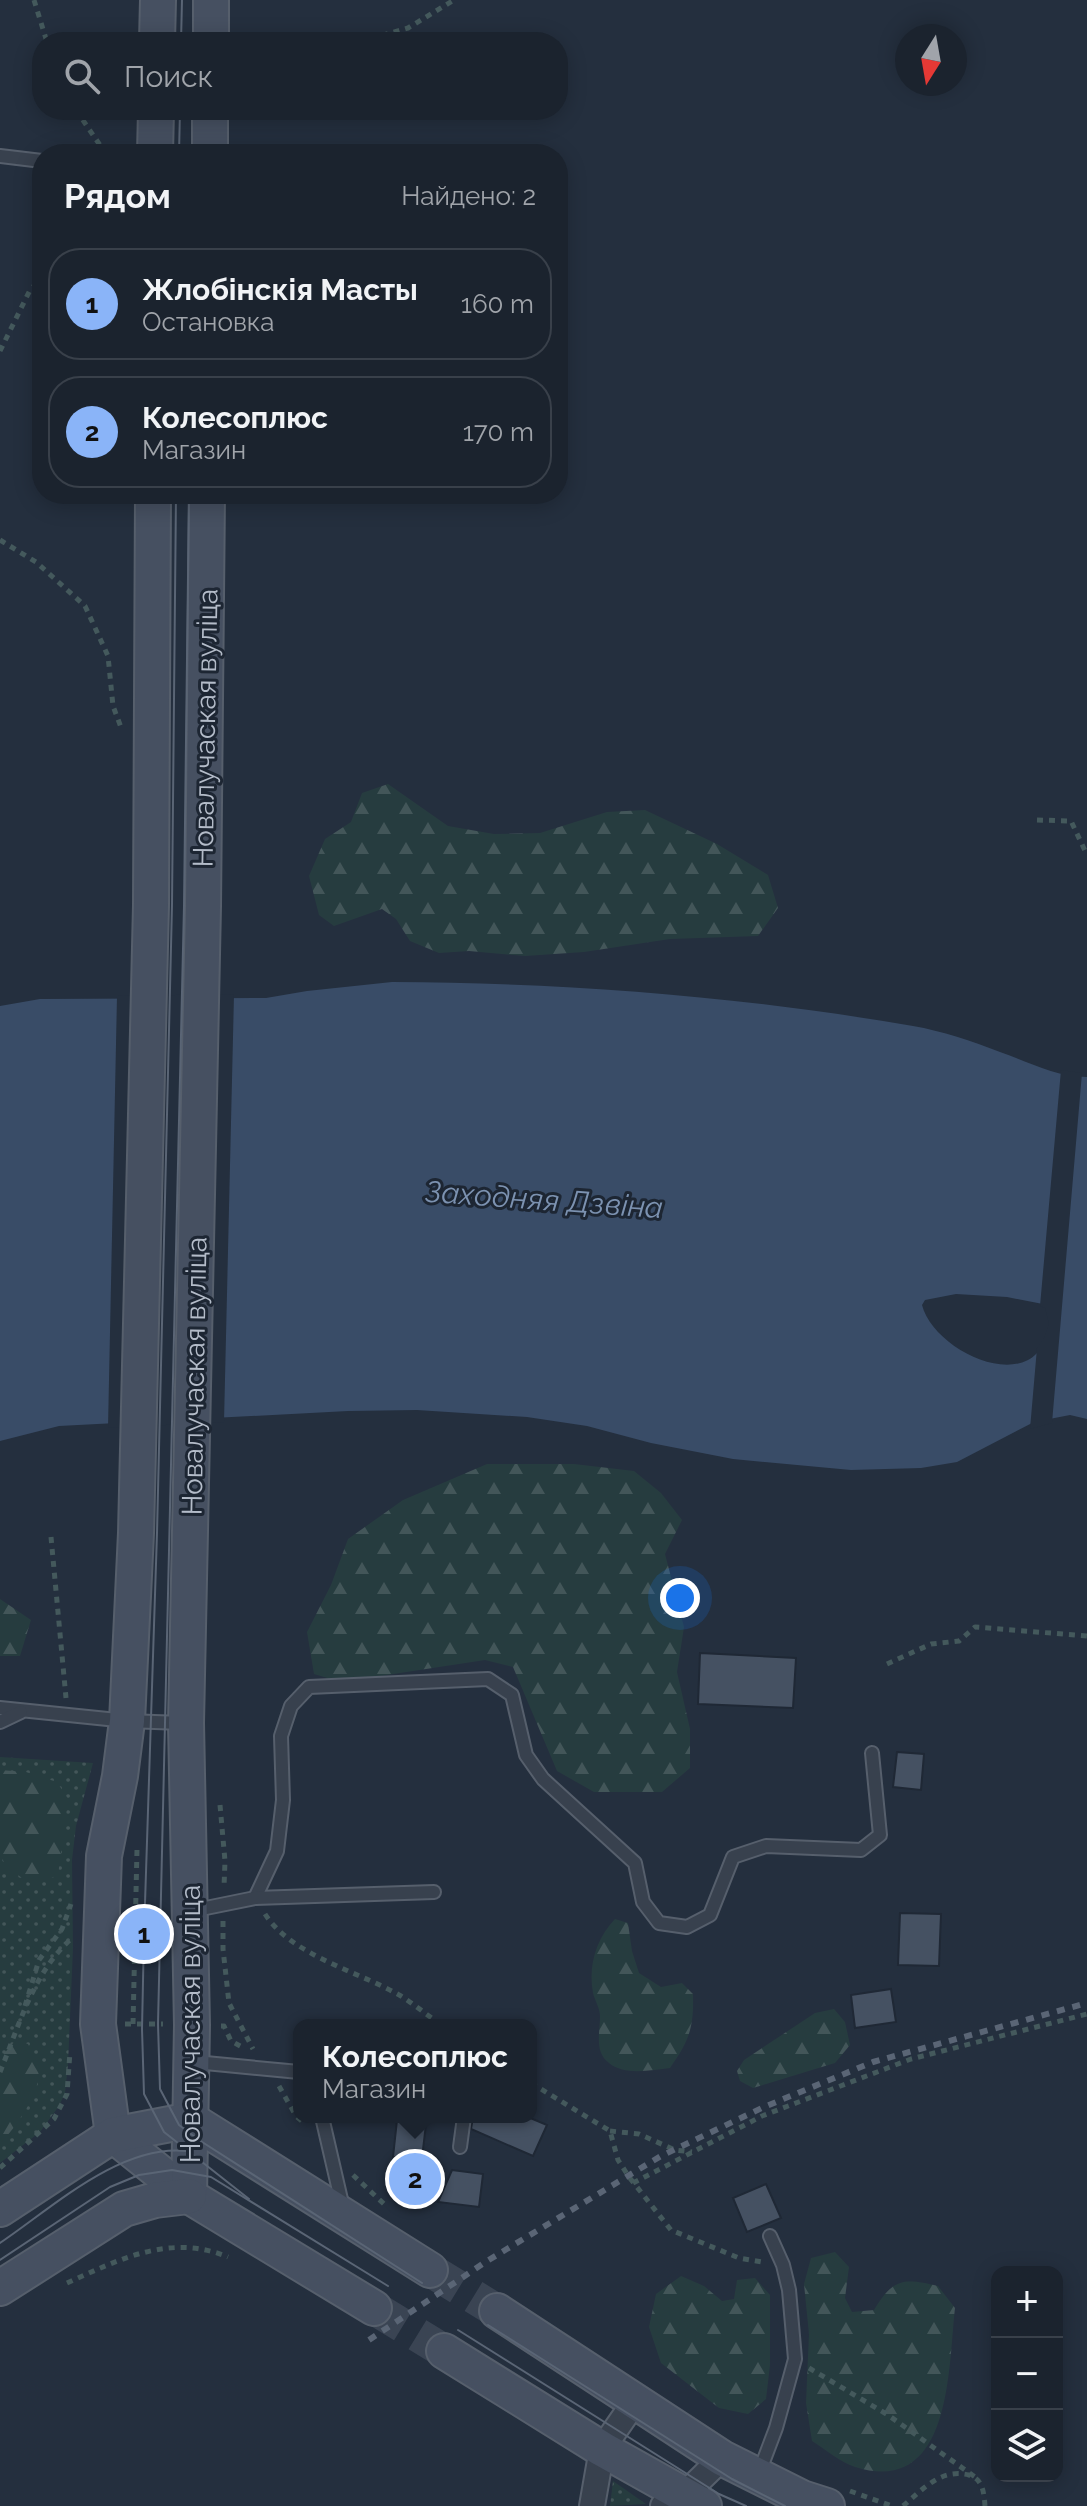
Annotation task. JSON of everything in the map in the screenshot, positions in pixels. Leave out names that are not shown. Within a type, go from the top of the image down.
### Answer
[{"type":"main road","points":[[157,32],[158,0]]},
{"type":"main road","points":[[211,0],[211,32]]},
{"type":"main road","points":[[155,144],[156,120]]},
{"type":"main road","points":[[210,120],[210,144]]},
{"type":"main road","name":"Новалучаская вуліца","points":[[153,504],[151,905],[136,1533],[127,1721],[101,1889],[98,2024],[113,2135],[189,2196]]},
{"type":"main road","name":"Новалучаская вуліца","points":[[189,2196],[192,2062],[207,1908],[186,1723],[203,906],[207,504]]},
{"type":"main road","points":[[0,2209],[113,2135],[191,2120],[430,2270]]},
{"type":"main road","points":[[0,2288],[124,2209],[155,2200],[189,2196],[374,2308]]},
{"type":"main road","points":[[497,2311],[722,2458],[802,2498],[827,2506]]},
{"type":"main road","points":[[444,2351],[683,2503]]},
{"type":"street","points":[[592,2506],[602,2449],[636,2400]]},
{"type":"street","points":[[683,2503],[722,2458]]},
{"type":"lane","points":[[0,156],[32,160]]},
{"type":"lane","points":[[255,1898],[277,1851],[283,1800],[281,1736],[291,1706],[309,1687],[488,1679],[512,1695],[526,1755],[543,1779],[635,1863],[643,1902],[659,1923],[687,1927],[710,1915],[733,1857],[766,1846],[861,1850],[880,1835],[872,1753]]},
{"type":"lane","points":[[0,1708],[127,1721],[186,1723]]},
{"type":"lane","points":[[0,1722],[24,1711]]},
{"type":"lane","points":[[207,1908],[255,1898],[434,1892]]},
{"type":"lane","points":[[192,2062],[293,2071]]},
{"type":"lane","points":[[323,2123],[345,2218]]},
{"type":"lane","points":[[460,2147],[463,2123]]},
{"type":"lane","points":[[758,2476],[776,2428],[795,2359],[789,2290],[783,2265],[770,2236]]},
{"type":"path","points":[[34,0],[44,32]]},
{"type":"path","points":[[394,32],[408,28],[454,0]]},
{"type":"path","points":[[83,120],[99,144]]},
{"type":"path","points":[[0,351],[32,287]]},
{"type":"path","points":[[0,540],[36,562],[85,606],[108,656],[113,706],[126,742]]},
{"type":"path","points":[[1037,820],[1071,821],[1087,855]]},
{"type":"path","points":[[51,1537],[68,1715]]},
{"type":"path","points":[[887,1664],[931,1644],[959,1641],[975,1627],[1087,1636]]},
{"type":"path","points":[[219,1801],[225,1861],[207,1908],[223,1949],[229,2003],[293,2111]]},
{"type":"path","points":[[133,2024],[138,1834]]},
{"type":"path","points":[[255,1898],[274,1929],[302,1950],[401,1997],[433,2019]]},
{"type":"path","points":[[23,2015],[39,1960],[62,1929],[72,1903]]},
{"type":"path","points":[[0,2072],[36,1984],[57,1952],[72,1939]]},
{"type":"path","points":[[223,2010],[229,2003]]},
{"type":"path","points":[[633,2183],[762,2116],[911,2059],[1087,2014]]},
{"type":"path","points":[[537,2087],[610,2131],[639,2134],[675,2150],[693,2152]]},
{"type":"path","points":[[303,2123],[387,2206]]},
{"type":"path","points":[[610,2131],[618,2160],[671,2230],[739,2258],[783,2265]]},
{"type":"path","points":[[30,2144],[33,2151]]},
{"type":"path","points":[[62,2285],[140,2252],[171,2246],[212,2250],[239,2261]]},
{"type":"path","points":[[100,2260],[104,2267]]},
{"type":"path","points":[[795,2359],[888,2415],[975,2477],[984,2489],[985,2506]]},
{"type":"path","points":[[903,2506],[931,2481],[954,2471],[975,2477]]},
{"type":"green space","points":[[388,784],[448,826],[494,834],[540,833],[607,812],[645,810],[717,844],[768,875],[778,908],[758,936],[670,939],[584,952],[525,956],[469,951],[439,953],[410,941],[396,919],[382,909],[334,926],[319,915],[309,876],[325,839],[351,822],[362,793]]},
{"type":"green space","points":[[487,1464],[574,1464],[634,1471],[661,1493],[682,1520],[665,1554],[684,1627],[677,1672],[690,1729],[690,1768],[662,1792],[594,1792],[557,1771],[513,1667],[485,1660],[341,1682],[314,1674],[307,1632],[331,1585],[348,1539],[403,1500]]},
{"type":"green space","points":[[0,1599],[31,1620],[20,1656],[0,1656]]},
{"type":"green space","points":[[0,1757],[93,1763],[76,1826],[72,1860],[73,1948],[65,2093],[40,2132],[0,2163]]},
{"type":"green space","points":[[0,1770],[26,1772],[57,1782],[68,1799],[58,1875],[34,1886],[9,1869],[0,1856]]},
{"type":"green space","points":[[615,1919],[628,1923],[639,1973],[661,1987],[682,1983],[693,1994],[689,2034],[670,2068],[623,2070],[609,2063],[601,2053],[600,2014],[593,1993],[593,1963],[598,1944]]},
{"type":"green space","points":[[834,2009],[845,2022],[850,2045],[835,2063],[753,2088],[740,2081],[737,2071],[744,2060],[815,2013]]},
{"type":"green space","points":[[15,2041],[28,2044],[39,2076],[32,2098],[0,2144],[0,2063],[1,2057]]},
{"type":"green space","points":[[835,2252],[849,2267],[845,2298],[852,2312],[874,2310],[894,2286],[908,2282],[938,2286],[955,2308],[946,2393],[939,2422],[927,2446],[911,2463],[887,2471],[849,2465],[812,2441],[806,2403],[809,2334],[804,2284],[811,2258]]},
{"type":"green space","points":[[681,2276],[704,2286],[722,2301],[734,2299],[737,2280],[755,2278],[770,2295],[770,2365],[766,2399],[748,2414],[719,2408],[661,2363],[649,2327],[656,2294]]},
{"type":"green space","points":[[613,2481],[646,2504],[610,2506]]},
{"type":"water","name":"Заходняя Дзвіна","points":[[392,982],[458,983],[589,988],[718,999],[924,1028],[968,1040],[1053,1072],[1087,1077],[1087,1419],[1070,1415],[1034,1422],[957,1462],[921,1468],[851,1470],[733,1459],[651,1443],[587,1426],[527,1417],[417,1410],[59,1426],[0,1441],[0,1006],[40,999],[266,998]],"holes":[[[956,1294],[1007,1297],[1048,1305],[1053,1325],[1036,1354],[1014,1364],[998,1364],[965,1353],[937,1331],[922,1305],[925,1300]]]},
{"type":"pier","points":[[234,994],[224,1422],[108,1428],[117,996]]},
{"type":"pier","points":[[1061,1070],[1082,1073],[1052,1423],[1030,1429],[1037,1348],[1049,1324],[1045,1308],[1040,1306]]},
{"type":"building","points":[[700,1653],[796,1658],[793,1708],[698,1704]]},
{"type":"building","points":[[897,1752],[924,1754],[921,1790],[893,1787]]},
{"type":"building","points":[[900,1913],[941,1914],[939,1966],[898,1965]]},
{"type":"building","points":[[891,1989],[896,2022],[855,2028],[851,1995]]},
{"type":"building","points":[[537,2121],[547,2125],[533,2156],[471,2129],[472,2123]]},
{"type":"building","points":[[397,2123],[426,2124],[420,2175],[400,2173],[402,2158],[393,2157]]},
{"type":"building","points":[[452,2170],[483,2174],[479,2207],[438,2202]]},
{"type":"building","points":[[766,2184],[781,2218],[747,2232],[733,2198]]},
{"type":"tunnel","points":[[430,2270],[497,2311]]},
{"type":"tunnel","points":[[374,2308],[444,2351]]},
{"type":"tram line","points":[[181,32],[182,0]]},
{"type":"tram line","points":[[179,144],[180,120]]},
{"type":"tram line","points":[[176,504],[172,905],[144,1934],[144,2094],[164,2132],[249,2199]]},
{"type":"tram line","points":[[189,504],[184,906],[158,2024],[160,2089],[179,2125],[199,2140],[422,2283]]},
{"type":"tram line","points":[[0,2243],[64,2197],[112,2168],[161,2152],[186,2151]]},
{"type":"tram line","points":[[0,2260],[110,2187],[139,2175],[172,2170],[211,2177],[388,2286]]},
{"type":"tram line","points":[[488,2325],[732,2479],[785,2506]]},
{"type":"tram line","points":[[458,2330],[719,2494],[746,2506]]},
{"type":"railway","points":[[369,2340],[487,2261],[661,2156],[764,2107],[873,2062],[1087,2003]]},
{"type":"place","name":"Жлобінскія Масты","points":[[144,1934]]},
{"type":"place","name":"Колесоплюс","points":[[415,2179]]}]
